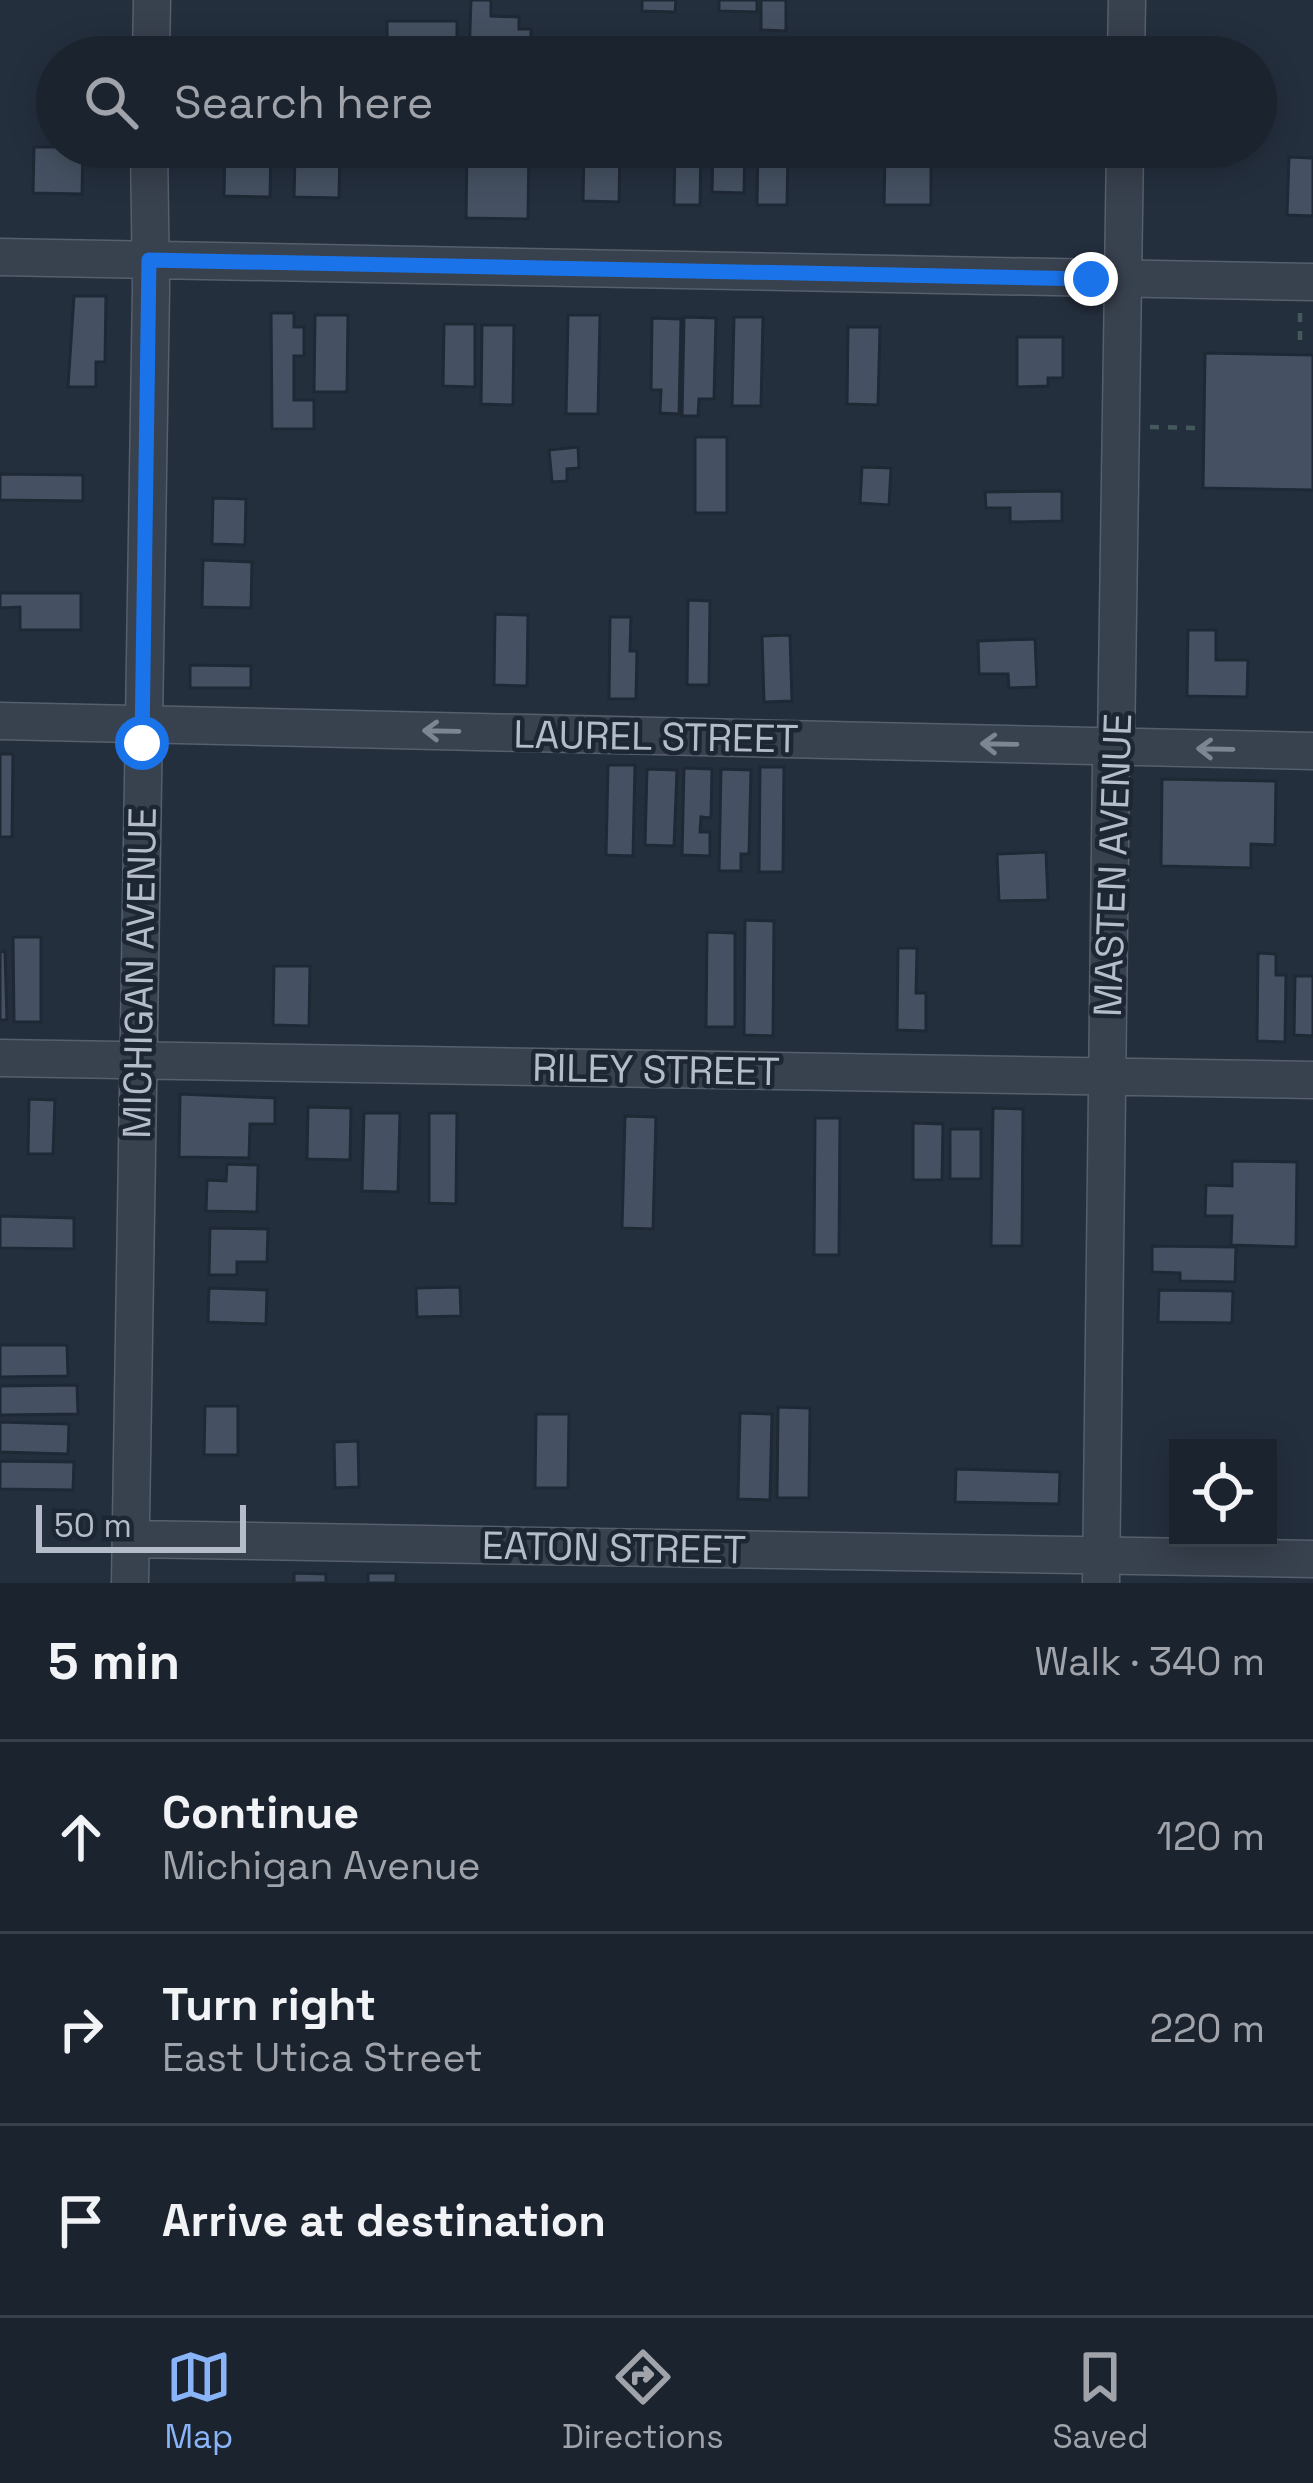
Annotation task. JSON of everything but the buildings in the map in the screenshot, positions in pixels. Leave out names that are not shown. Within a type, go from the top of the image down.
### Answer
[{"type":"street","points":[[151,36],[152,0]]},
{"type":"street","points":[[1126,36],[1127,0]]},
{"type":"street","name":"MICHIGAN AVENUE","points":[[130,1583],[149,168]]},
{"type":"street","name":"MASTEN AVENUE","points":[[1101,1569],[1111,764],[1116,747],[1125,168]]},
{"type":"street","points":[[0,257],[1313,282]]},
{"type":"street","name":"LAUREL STREET","points":[[0,721],[1313,751]]},
{"type":"street","name":"RILEY STREET","points":[[0,1058],[1313,1080]]},
{"type":"street","name":"EATON STREET","points":[[130,1538],[1101,1569],[1313,1559]]},
{"type":"path","points":[[1300,318],[1300,350]]},
{"type":"path","points":[[1138,427],[1199,428]]},
{"type":"route","points":[[142,743],[149,260],[1091,279]]}]
